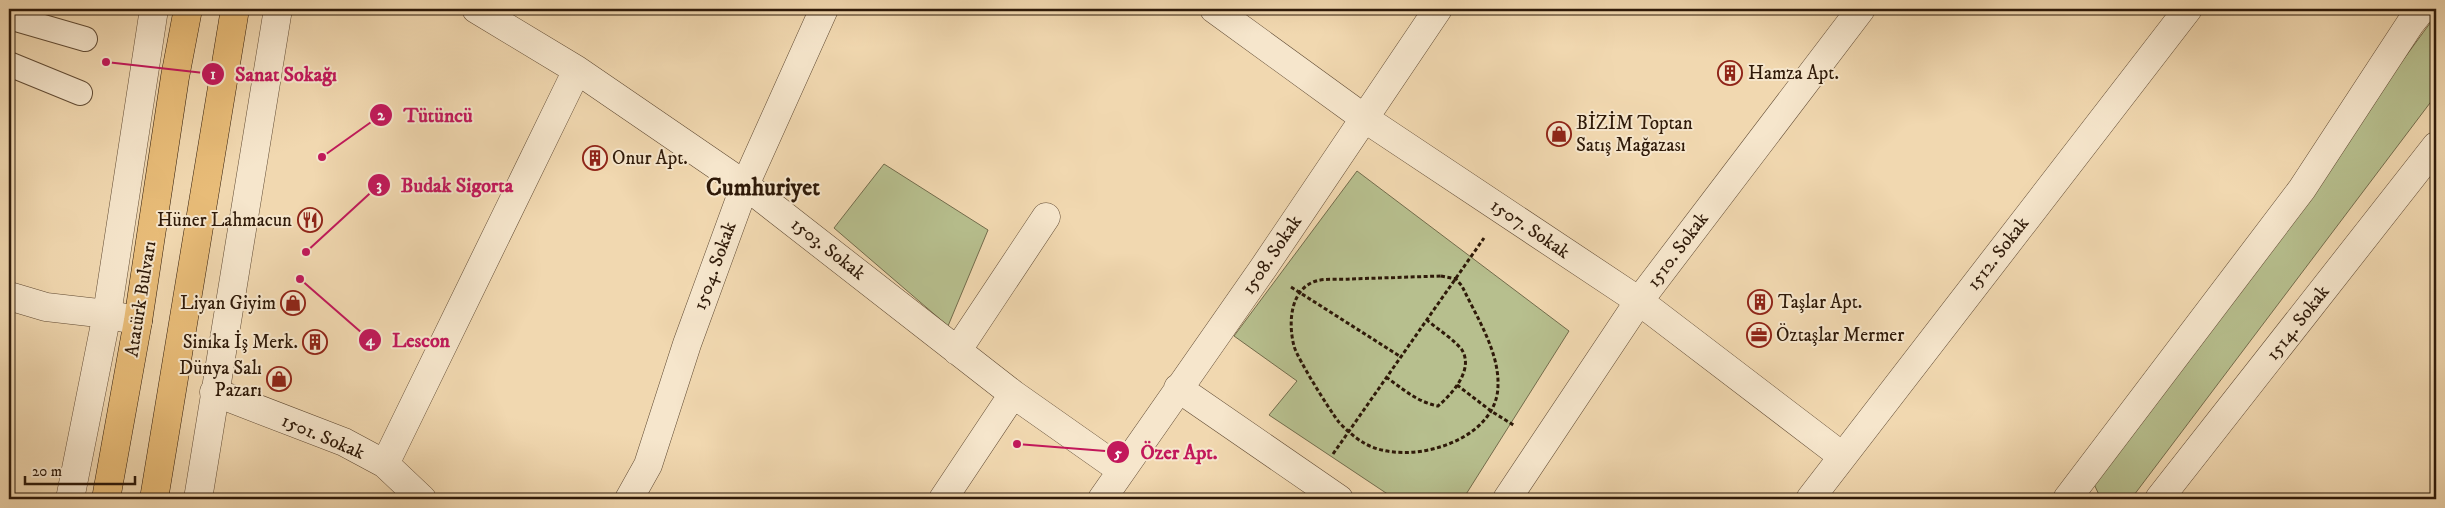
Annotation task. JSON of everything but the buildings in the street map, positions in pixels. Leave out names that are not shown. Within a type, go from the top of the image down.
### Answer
[{"type":"main road","name":"Atatürk Bulvarı","points":[[106,499],[138,321],[174,86],[188,9]]},
{"type":"main road","points":[[154,499],[235,9]]},
{"type":"street","points":[[70,499],[107,314],[154,9]]},
{"type":"street","points":[[198,499],[278,9]]},
{"type":"street","name":"1503. Sokak","points":[[476,9],[577,70],[745,185],[1013,394],[1120,470]]},
{"type":"street","name":"1504. Sokak","points":[[630,499],[648,465],[686,344],[745,185],[824,9]]},
{"type":"street","name":"1507. Sokak","points":[[1214,9],[1364,118],[1639,301],[1842,456]]},
{"type":"street","name":"1508. Sokak","points":[[1102,499],[1120,470],[1264,267],[1438,9]]},
{"type":"street","name":"1510. Sokak","points":[[1507,499],[1639,301],[1861,9]]},
{"type":"street","name":"1512. Sokak","points":[[1810,499],[2188,9]]},
{"type":"street","points":[[2067,499],[2302,189],[2410,24],[2422,9]]},
{"type":"street","points":[[9,16],[85,39]]},
{"type":"street","points":[[9,64],[80,93]]},
{"type":"street","points":[[386,464],[577,70]]},
{"type":"street","name":"1514. Sokak","points":[[2159,499],[2436,146]]},
{"type":"street","points":[[957,350],[1046,217]]},
{"type":"street","points":[[9,296],[46,307],[107,314],[138,321]]},
{"type":"street","points":[[1178,388],[1339,499]]},
{"type":"street","name":"1501. Sokak","points":[[214,392],[344,442],[386,464],[422,499]]},
{"type":"street","points":[[943,499],[1013,394]]},
{"type":"path","points":[[1316,482],[1348,430],[1503,211]]},
{"type":"path","points":[[1264,267],[1299,293],[1401,357]]},
{"type":"path","points":[[1441,276],[1456,279],[1462,286],[1491,348],[1498,374],[1499,387],[1491,411],[1475,431],[1453,442],[1423,451],[1396,453],[1377,450],[1362,442],[1339,422],[1294,348],[1292,307],[1299,293],[1317,281],[1441,276]]},
{"type":"path","points":[[1386,377],[1412,397],[1427,404],[1438,406],[1450,396],[1464,373],[1466,360],[1462,349],[1427,320]]},
{"type":"path","points":[[1457,384],[1491,411],[1544,444]]},
{"type":"green space","points":[[2436,15],[2436,95],[2131,499],[2101,499],[2093,482]]},
{"type":"green space","points":[[884,164],[988,230],[948,326],[834,228]]},
{"type":"green space","points":[[1357,171],[1569,331],[1463,499],[1395,499],[1269,415],[1297,381],[1234,336]]},
{"type":"place","name":"Sanat Sokağı","points":[[106,62]]},
{"type":"place","name":"Hamza Apt.","points":[[1730,73]]},
{"type":"place","name":"BİZİM Toptan Satış Mağazası","points":[[1559,134]]},
{"type":"place","name":"Tütüncü","points":[[322,157]]},
{"type":"place","name":"Onur Apt.","points":[[595,158]]},
{"type":"place","name":"Hüner Lahmacun","points":[[310,220]]},
{"type":"place","name":"Budak Sigorta","points":[[306,252]]},
{"type":"place","name":"Lescon","points":[[300,279]]},
{"type":"place","name":"Taşlar Apt.","points":[[1760,302]]},
{"type":"place","name":"Liyan Giyim","points":[[293,303]]},
{"type":"place","name":"Öztaşlar Mermer","points":[[1759,335]]},
{"type":"place","name":"Sinıka İş Merk.","points":[[315,342]]},
{"type":"place","name":"Dünya Salı Pazarı","points":[[279,379]]},
{"type":"place","name":"Özer Apt.","points":[[1017,444]]},
{"type":"district","name":"Cumhuriyet","points":[[763,188]]}]
